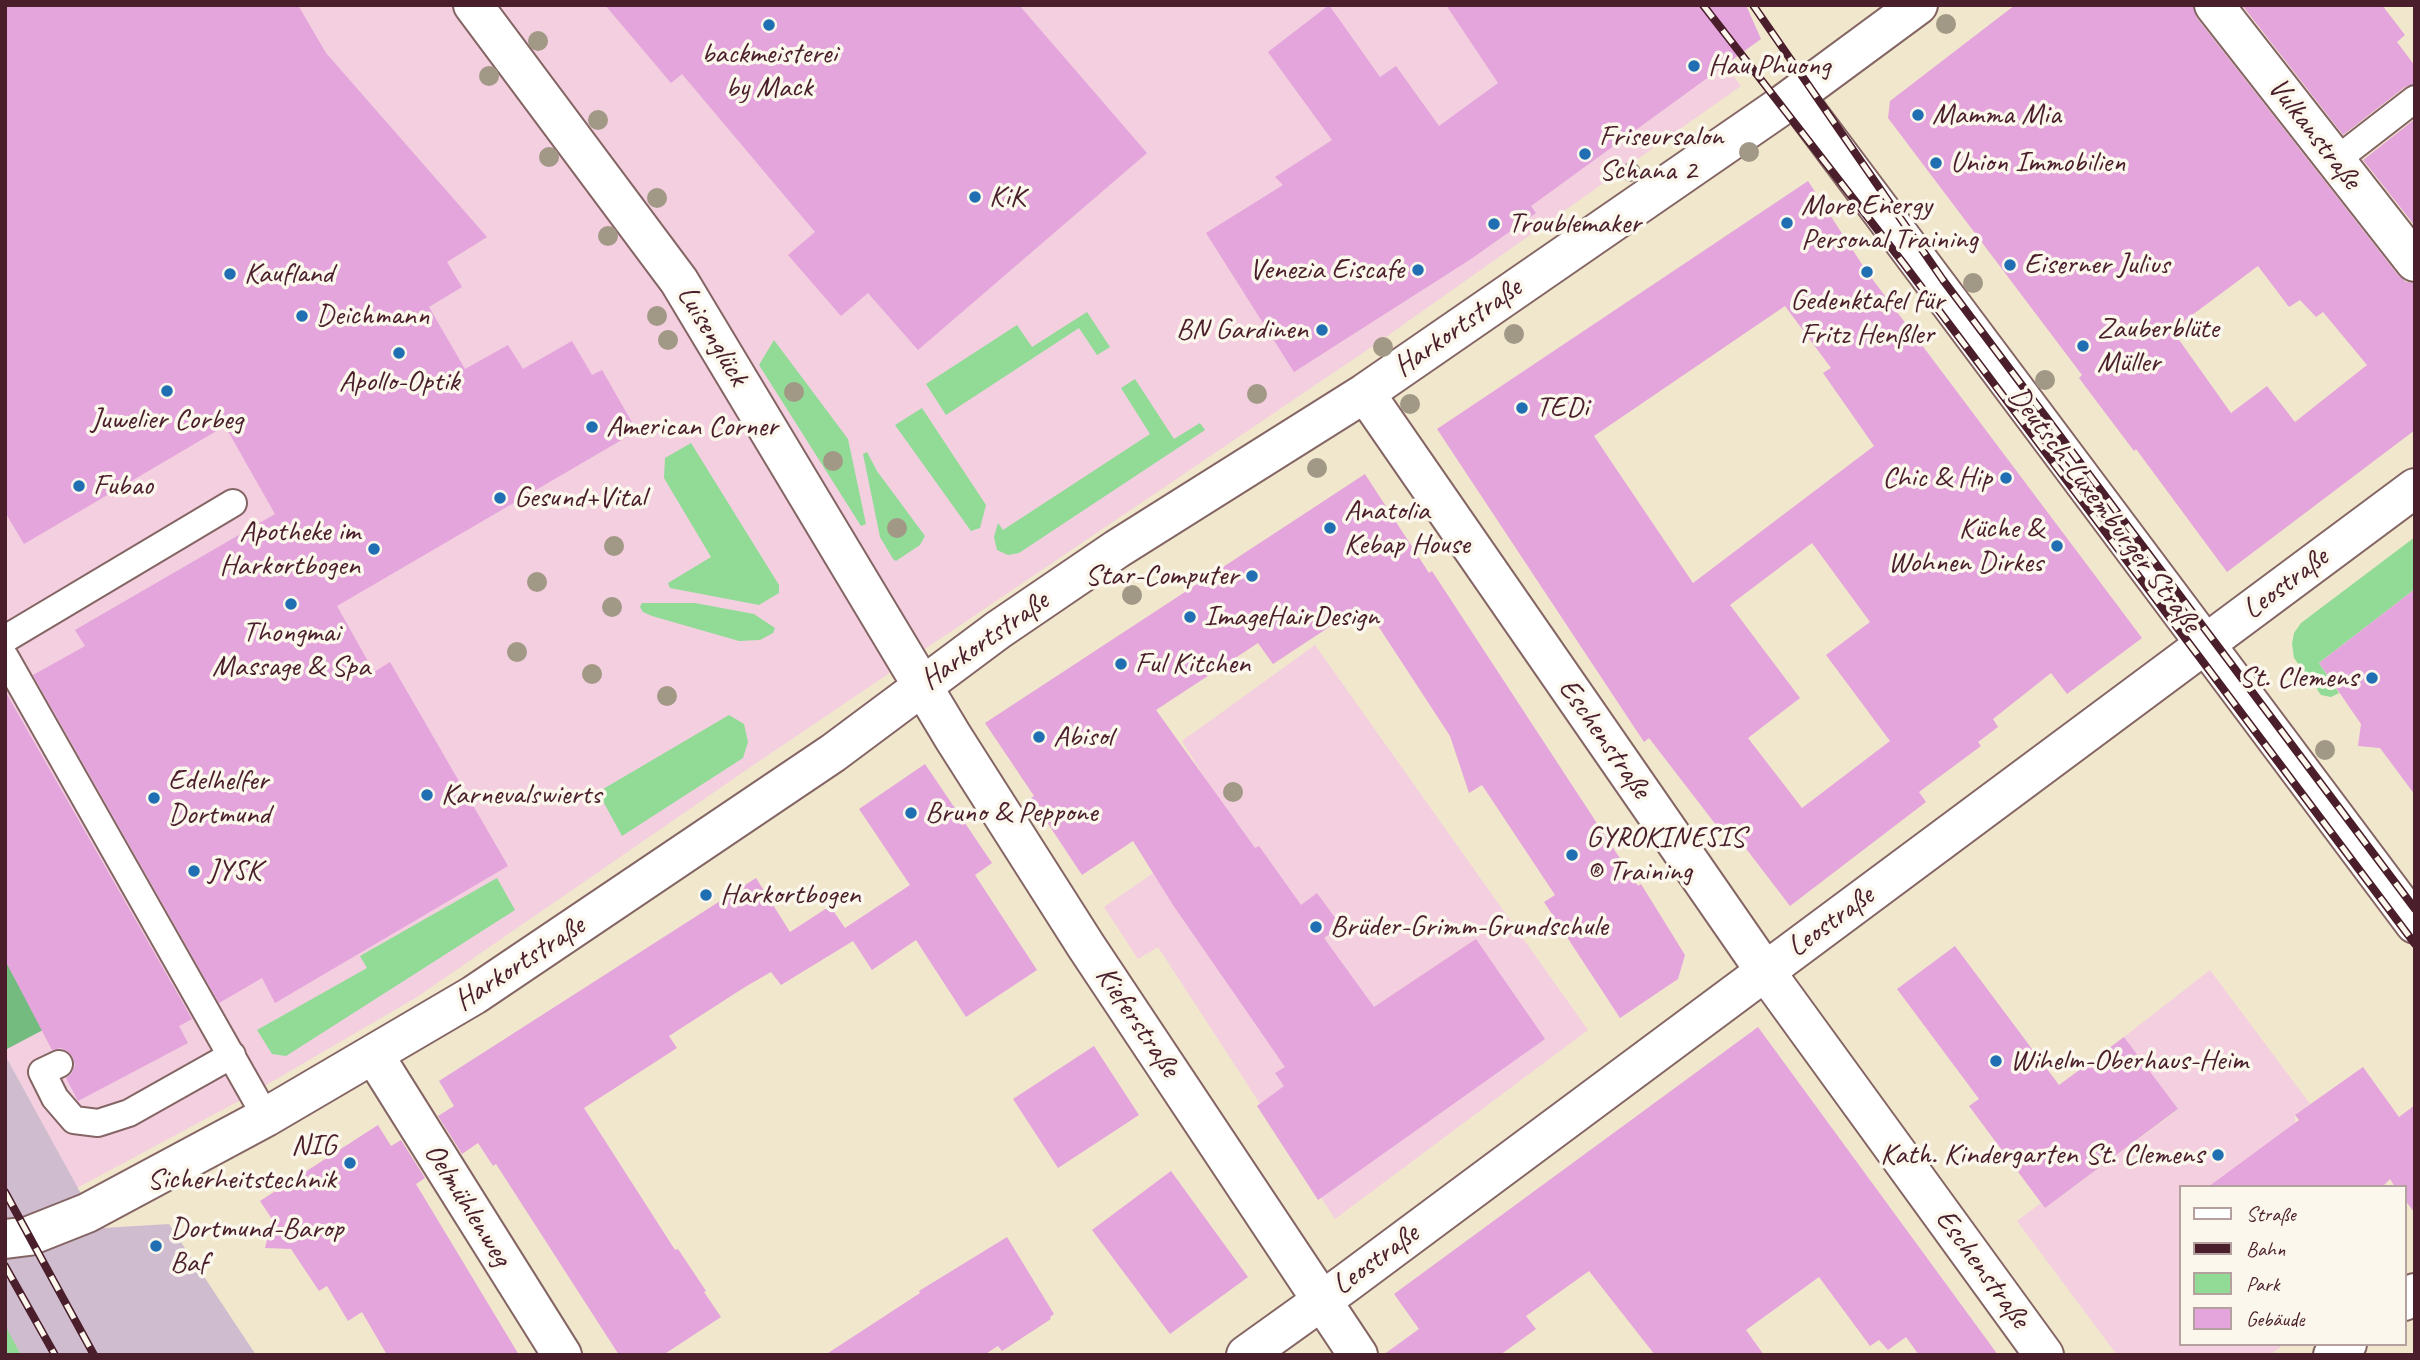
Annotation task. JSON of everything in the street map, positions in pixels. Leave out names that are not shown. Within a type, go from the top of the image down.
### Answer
[{"type":"street","name":"Luisenglück","points":[[473,5],[679,281],[923,684]]},
{"type":"street","name":"Harkortstraße","points":[[17,1238],[87,1213],[267,1117],[474,995],[833,752],[923,684],[1117,549],[1365,393],[1795,96],[1918,5]]},
{"type":"street","name":"Vulkanstraße","points":[[2214,5],[2415,262]]},
{"type":"street","name":"Deutsch-Luxemburger Straße","points":[[1795,96],[2415,923]]},
{"type":"street","name":"Eschenstraße","points":[[1365,393],[1765,971],[2044,1355]]},
{"type":"street","name":"Leostraße","points":[[1246,1355],[2415,488]]},
{"type":"street","name":"Kieferstraße","points":[[923,684],[953,737],[1086,946],[1358,1355]]},
{"type":"street","name":"Oelmühlenweg","points":[[374,1055],[562,1355]]},
{"type":"lane","points":[[2335,161],[2415,99]]},
{"type":"lane","points":[[5,639],[233,503]]},
{"type":"lane","points":[[5,657],[267,1117]]},
{"type":"lane","points":[[59,1063],[42,1072],[55,1098],[74,1121],[98,1123],[130,1113],[232,1055]]},
{"type":"shaded area","points":[[5,5],[1680,5],[1741,86],[1373,346],[755,764],[417,997],[237,1102],[77,1188],[5,1055]]},
{"type":"shaded area","name":"Brüder-Grimm-Grundschule","points":[[1315,645],[1588,1030],[1335,1219],[1158,947],[1138,959],[1104,907],[1230,820],[1182,741]]},
{"type":"shaded area","name":"Kath. Kindergarten St. Clemens","points":[[2210,970],[2310,1104],[2295,1115],[2295,1123],[2342,1185],[2178,1185],[2178,1346],[2281,1346],[2270,1355],[2117,1355],[2017,1221],[2041,1203],[2045,1208],[2178,1110],[2124,1037]]},
{"type":"shaded area","points":[[5,1055],[85,1201],[5,1231]]},
{"type":"shaded area","points":[[169,1224],[256,1355],[18,1355],[5,1327],[5,1252],[86,1229]]},
{"type":"green space","points":[[1087,312],[1110,347],[1097,355],[1079,328],[946,415],[926,384],[1017,325],[1032,347]]},
{"type":"green space","points":[[774,340],[848,439],[866,524],[861,526],[759,365]]},
{"type":"green space","points":[[1135,379],[1174,439],[1200,423],[1205,430],[1019,553],[1008,555],[997,550],[994,537],[998,523],[1003,530],[1150,434],[1121,388]]},
{"type":"green space","points":[[922,408],[986,505],[980,528],[971,531],[895,425]]},
{"type":"green space","points":[[691,443],[779,585],[779,593],[759,605],[670,588],[668,583],[711,557],[664,478],[665,458]]},
{"type":"green space","points":[[867,452],[877,471],[925,536],[920,545],[896,561],[880,537],[863,454]]},
{"type":"green space","points":[[2415,537],[2415,589],[2319,663],[2339,693],[2331,697],[2321,695],[2294,658],[2294,633],[2301,623]]},
{"type":"green space","points":[[642,603],[695,603],[754,614],[775,628],[773,633],[760,640],[739,641],[652,616],[643,612],[640,607]]},
{"type":"green space","points":[[729,715],[744,724],[748,742],[743,758],[622,836],[598,792]]},
{"type":"green space","points":[[497,878],[515,910],[286,1056],[272,1054],[257,1030],[367,968],[360,956]]},
{"type":"green space","points":[[5,960],[43,1030],[5,1050]]},
{"type":"green space","points":[[5,1325],[21,1355],[5,1355]]},
{"type":"building","points":[[5,5],[298,5],[326,53],[487,237],[447,262],[462,287],[429,307],[465,369],[508,345],[523,369],[572,341],[592,375],[602,370],[637,431],[337,606],[374,672],[390,662],[508,866],[275,1003],[262,978],[219,1003],[33,675],[85,646],[75,630],[275,514],[225,426],[24,544],[5,512]]},
{"type":"building","points":[[605,5],[1019,5],[1147,153],[918,350],[868,293],[841,316],[788,255],[815,232],[682,74],[671,83]]},
{"type":"building","points":[[1329,5],[1380,77],[1396,66],[1439,126],[1498,83],[1446,5],[1746,5],[1761,39],[1531,206],[1536,213],[1471,259],[1294,372],[1206,233],[1283,185],[1275,177],[1332,140],[1268,52]]},
{"type":"building","points":[[2015,5],[2193,5],[2197,18],[2398,275],[2406,282],[2415,283],[2415,430],[2227,572],[2136,449],[2134,451],[2079,378],[2082,375],[1888,118],[1890,101]],"holes":[[[2258,266],[2289,307],[2300,300],[2316,317],[2323,312],[2367,365],[2295,422],[2267,386],[2231,413],[2172,330]]]},
{"type":"building","points":[[2242,5],[2382,5],[2405,35],[2397,42],[2415,66],[2415,84],[2405,87],[2343,135]]},
{"type":"building","points":[[2415,119],[2415,226],[2363,160]]},
{"type":"building","points":[[1808,181],[1867,272],[2142,638],[2067,694],[2051,673],[1993,719],[1998,727],[1978,742],[1981,746],[1919,792],[1926,802],[1790,906],[1731,829],[1723,834],[1649,738],[1644,742],[1437,429]],"holes":[[[1785,306],[1831,368],[1823,373],[1874,446],[1693,583],[1594,436]],[[1812,543],[1870,622],[1826,655],[1890,741],[1802,808],[1748,738],[1800,698],[1730,605]]]},
{"type":"building","points":[[1365,474],[1429,573],[1432,571],[1638,886],[1641,884],[1685,955],[1678,979],[1620,1018],[1544,902],[1555,895],[1482,785],[1469,793],[1450,736],[1369,612],[1354,622],[1349,614],[1273,664],[1258,643],[1156,710],[1255,848],[1259,846],[1301,905],[1317,893],[1341,926],[1324,938],[1374,1007],[1476,939],[1545,1039],[1318,1200],[1257,1106],[1284,1086],[1275,1073],[1285,1067],[1173,905],[1133,841],[1082,875],[985,723]]},
{"type":"building","name":"St. Clemens","points":[[2415,589],[2415,795],[2380,748],[2358,746],[2361,724],[2319,663]]},
{"type":"building","points":[[5,691],[192,1019],[179,1026],[188,1043],[78,1101],[66,1078],[75,1066],[73,1057],[61,1048],[52,1050],[5,960]]},
{"type":"building","points":[[925,764],[992,863],[975,875],[1037,970],[966,1017],[916,940],[872,970],[853,941],[781,985],[771,972],[745,987],[669,1036],[677,1048],[584,1108],[721,1317],[663,1355],[619,1355],[496,1164],[493,1166],[478,1143],[462,1154],[438,1116],[454,1106],[439,1081],[756,878],[790,932],[830,906],[845,928],[910,885],[859,809]]},
{"type":"building","name":"Wihelm-Oberhaus-Heim","points":[[1955,946],[2059,1085],[2124,1037],[2178,1109],[2045,1208],[1969,1106],[1979,1099],[1897,989]]},
{"type":"building","points":[[1758,1027],[1998,1355],[1919,1355],[1906,1337],[1888,1350],[1879,1340],[1870,1346],[1819,1277],[1746,1330],[1764,1355],[1655,1355],[1589,1271],[1526,1316],[1536,1329],[1500,1355],[1383,1355],[1419,1329],[1394,1294]]},
{"type":"building","points":[[1094,1046],[1139,1115],[1058,1168],[1013,1099]]},
{"type":"building","points":[[2363,1067],[2399,1117],[2415,1105],[2415,1213],[2406,1202],[2406,1185],[2394,1185],[2390,1179],[2384,1185],[2211,1185],[2299,1120],[2295,1115]]},
{"type":"building","points":[[378,1125],[391,1146],[401,1140],[425,1178],[416,1184],[519,1355],[387,1355],[362,1312],[348,1321],[327,1286],[319,1291],[291,1249],[265,1248],[272,1219],[260,1201]]},
{"type":"building","points":[[1171,1171],[1248,1277],[1170,1334],[1092,1230]]},
{"type":"building","points":[[1007,1237],[1054,1314],[1051,1319],[1002,1351],[998,1346],[984,1355],[825,1355],[920,1293],[919,1291]]},
{"type":"railway","points":[[1703,5],[1904,264],[2415,944]]},
{"type":"railway","points":[[1753,5],[1943,280],[2415,909]]},
{"type":"railway","points":[[5,1192],[94,1355]]},
{"type":"railway","points":[[5,1266],[55,1355]]},
{"type":"place","name":"backmeisterei by Mack","points":[[769,25]]},
{"type":"place","name":"Hau Phuong","points":[[1694,66]]},
{"type":"place","name":"Mamma Mia","points":[[1918,115]]},
{"type":"place","name":"Friseursalon Schana 2","points":[[1585,154]]},
{"type":"place","name":"Union Immobilien","points":[[1936,163]]},
{"type":"place","name":"KiK","points":[[975,197]]},
{"type":"place","name":"More Energy Personal Training","points":[[1787,223]]},
{"type":"place","name":"Troublemaker","points":[[1494,224]]},
{"type":"place","name":"Eiserner Julius","points":[[2010,265]]},
{"type":"place","name":"Venezia Eiscafe","points":[[1418,270]]},
{"type":"place","name":"Gedenktafel für Fritz Henßler","points":[[1867,272]]},
{"type":"place","name":"Kaufland","points":[[230,274]]},
{"type":"place","name":"Deichmann","points":[[302,316]]},
{"type":"place","name":"BN Gardinen","points":[[1322,330]]},
{"type":"place","name":"Zauberblüte Müller","points":[[2083,346]]},
{"type":"place","name":"Apollo-Optik","points":[[399,353]]},
{"type":"place","name":"Juwelier Corbeg","points":[[167,391]]},
{"type":"place","name":"TEDi","points":[[1522,408]]},
{"type":"place","name":"American Corner","points":[[592,427]]},
{"type":"place","name":"Chic & Hip","points":[[2006,478]]},
{"type":"place","name":"Fubao","points":[[79,486]]},
{"type":"place","name":"Gesund+Vital","points":[[500,498]]},
{"type":"place","name":"Anatolia Kebap House","points":[[1330,528]]},
{"type":"place","name":"Küche & Wohnen Dirkes","points":[[2057,546]]},
{"type":"place","name":"Apotheke im Harkortbogen","points":[[374,549]]},
{"type":"place","name":"Star-Computer","points":[[1252,576]]},
{"type":"place","name":"Thongmai Massage & Spa","points":[[291,604]]},
{"type":"place","name":"ImageHairDesign","points":[[1190,617]]},
{"type":"place","name":"Ful Kitchen","points":[[1121,664]]},
{"type":"place","name":"St. Clemens","points":[[2372,678]]},
{"type":"place","name":"Abisol","points":[[1039,737]]},
{"type":"place","name":"Karnevalswierts","points":[[427,795]]},
{"type":"place","name":"Edelhelfer Dortmund","points":[[154,798]]},
{"type":"place","name":"Bruno & Peppone","points":[[911,813]]},
{"type":"place","name":"GYROKINESIS ® Training","points":[[1572,855]]},
{"type":"place","name":"JYSK","points":[[194,871]]},
{"type":"place","name":"Harkortbogen","points":[[706,895]]},
{"type":"place","name":"Brüder-Grimm-Grundschule","points":[[1316,927]]},
{"type":"place","name":"Wihelm-Oberhaus-Heim","points":[[1996,1061]]},
{"type":"place","name":"Kath. Kindergarten St. Clemens","points":[[2218,1155]]},
{"type":"place","name":"NIG Sicherheitstechnik","points":[[350,1163]]},
{"type":"place","name":"Dortmund-Barop Baf","points":[[156,1246]]}]
